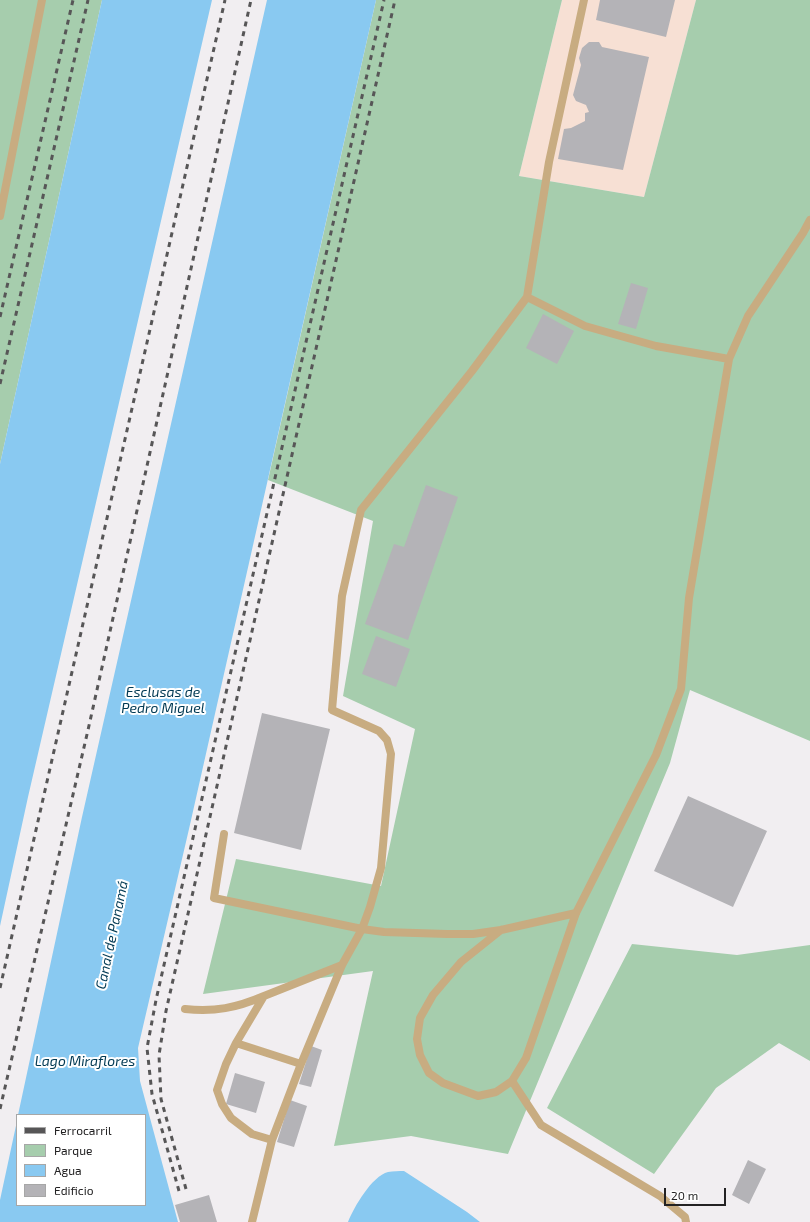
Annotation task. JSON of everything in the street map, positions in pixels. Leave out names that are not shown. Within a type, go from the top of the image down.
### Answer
[{"type":"lane","points":[[0,216],[42,0]]},
{"type":"lane","points":[[252,1222],[272,1140],[301,1064],[342,966],[362,929],[381,868],[391,754],[388,740],[379,731],[332,710],[342,596],[361,510],[472,372],[527,297],[549,162],[584,0]]},
{"type":"lane","points":[[501,930],[461,962],[433,995],[420,1018],[417,1039],[420,1055],[429,1073],[443,1083],[478,1096],[496,1092],[512,1081],[526,1058],[576,913],[656,755],[681,689],[689,598],[729,359],[748,316],[810,220]]},
{"type":"lane","points":[[527,297],[585,326],[656,346],[729,359]]},
{"type":"lane","points":[[224,834],[214,898],[362,929],[384,932],[473,934],[501,930],[576,913]]},
{"type":"lane","points":[[184,1010],[205,1011],[225,1009],[245,1004],[342,966]]},
{"type":"lane","points":[[264,996],[236,1043],[226,1064],[217,1090],[222,1104],[231,1118],[252,1134],[272,1140]]},
{"type":"lane","points":[[236,1043],[301,1064]]},
{"type":"lane","points":[[512,1081],[541,1125],[660,1196],[685,1217],[686,1222]]},
{"type":"shaded area","points":[[562,0],[696,0],[644,197],[519,176]]},
{"type":"green space","points":[[0,0],[102,0],[0,464]]},
{"type":"green space","points":[[376,0],[562,0],[519,176],[644,197],[696,0],[810,0],[810,741],[690,690],[670,763],[508,1154],[411,1136],[334,1146],[373,971],[203,994],[236,859],[381,886],[415,729],[343,696],[373,521],[268,480]]},
{"type":"green space","points":[[632,944],[737,955],[810,945],[810,1061],[779,1043],[716,1088],[654,1174],[547,1108]]},
{"type":"water","points":[[102,0],[212,0],[28,797],[0,926],[0,464]]},
{"type":"water","name":"Esclusas de Pedro Miguel","points":[[267,0],[376,0],[189,829],[138,1048],[140,1081],[178,1222],[0,1222],[0,1200],[16,1126],[16,1206],[146,1206],[146,1114],[18,1114],[82,817]]},
{"type":"water","points":[[404,1171],[480,1222],[348,1222],[364,1193],[376,1179],[388,1172]]},
{"type":"building","points":[[600,0],[675,0],[666,37],[596,20]]},
{"type":"building","points":[[589,42],[599,42],[602,47],[649,57],[623,170],[558,159],[564,129],[571,128],[585,121],[585,113],[589,112],[586,105],[576,101],[573,95],[581,65],[579,58],[582,48]]},
{"type":"building","points":[[631,283],[648,288],[636,329],[618,324]]},
{"type":"building","points":[[543,314],[574,331],[557,364],[526,348]]},
{"type":"building","points":[[426,485],[458,497],[408,640],[365,624],[394,544],[404,547]]},
{"type":"building","points":[[376,636],[410,649],[396,687],[362,674]]},
{"type":"building","points":[[262,713],[330,729],[301,850],[234,833]]},
{"type":"building","points":[[688,796],[767,831],[733,907],[654,871]]},
{"type":"building","points":[[311,1046],[322,1050],[311,1087],[299,1084]]},
{"type":"building","points":[[235,1073],[265,1082],[256,1113],[226,1104]]},
{"type":"building","points":[[290,1100],[307,1106],[294,1147],[277,1142]]},
{"type":"building","points":[[748,1160],[766,1169],[749,1204],[732,1195]]},
{"type":"building","points":[[209,1195],[217,1222],[180,1222],[175,1205]]},
{"type":"railway","points":[[0,317],[73,0]]},
{"type":"railway","points":[[0,384],[88,0]]},
{"type":"railway","points":[[0,988],[225,0]]},
{"type":"railway","points":[[0,1109],[88,730],[251,0]]},
{"type":"railway","points":[[179,1191],[152,1094],[147,1048],[156,1000],[384,0]]},
{"type":"railway","points":[[186,1189],[161,1099],[159,1055],[166,1011],[395,0]]},
{"type":"water label","name":"Canal de Panamá","points":[[112,935]]},
{"type":"water label","name":"Lago Miraflores","points":[[85,1061]]}]
